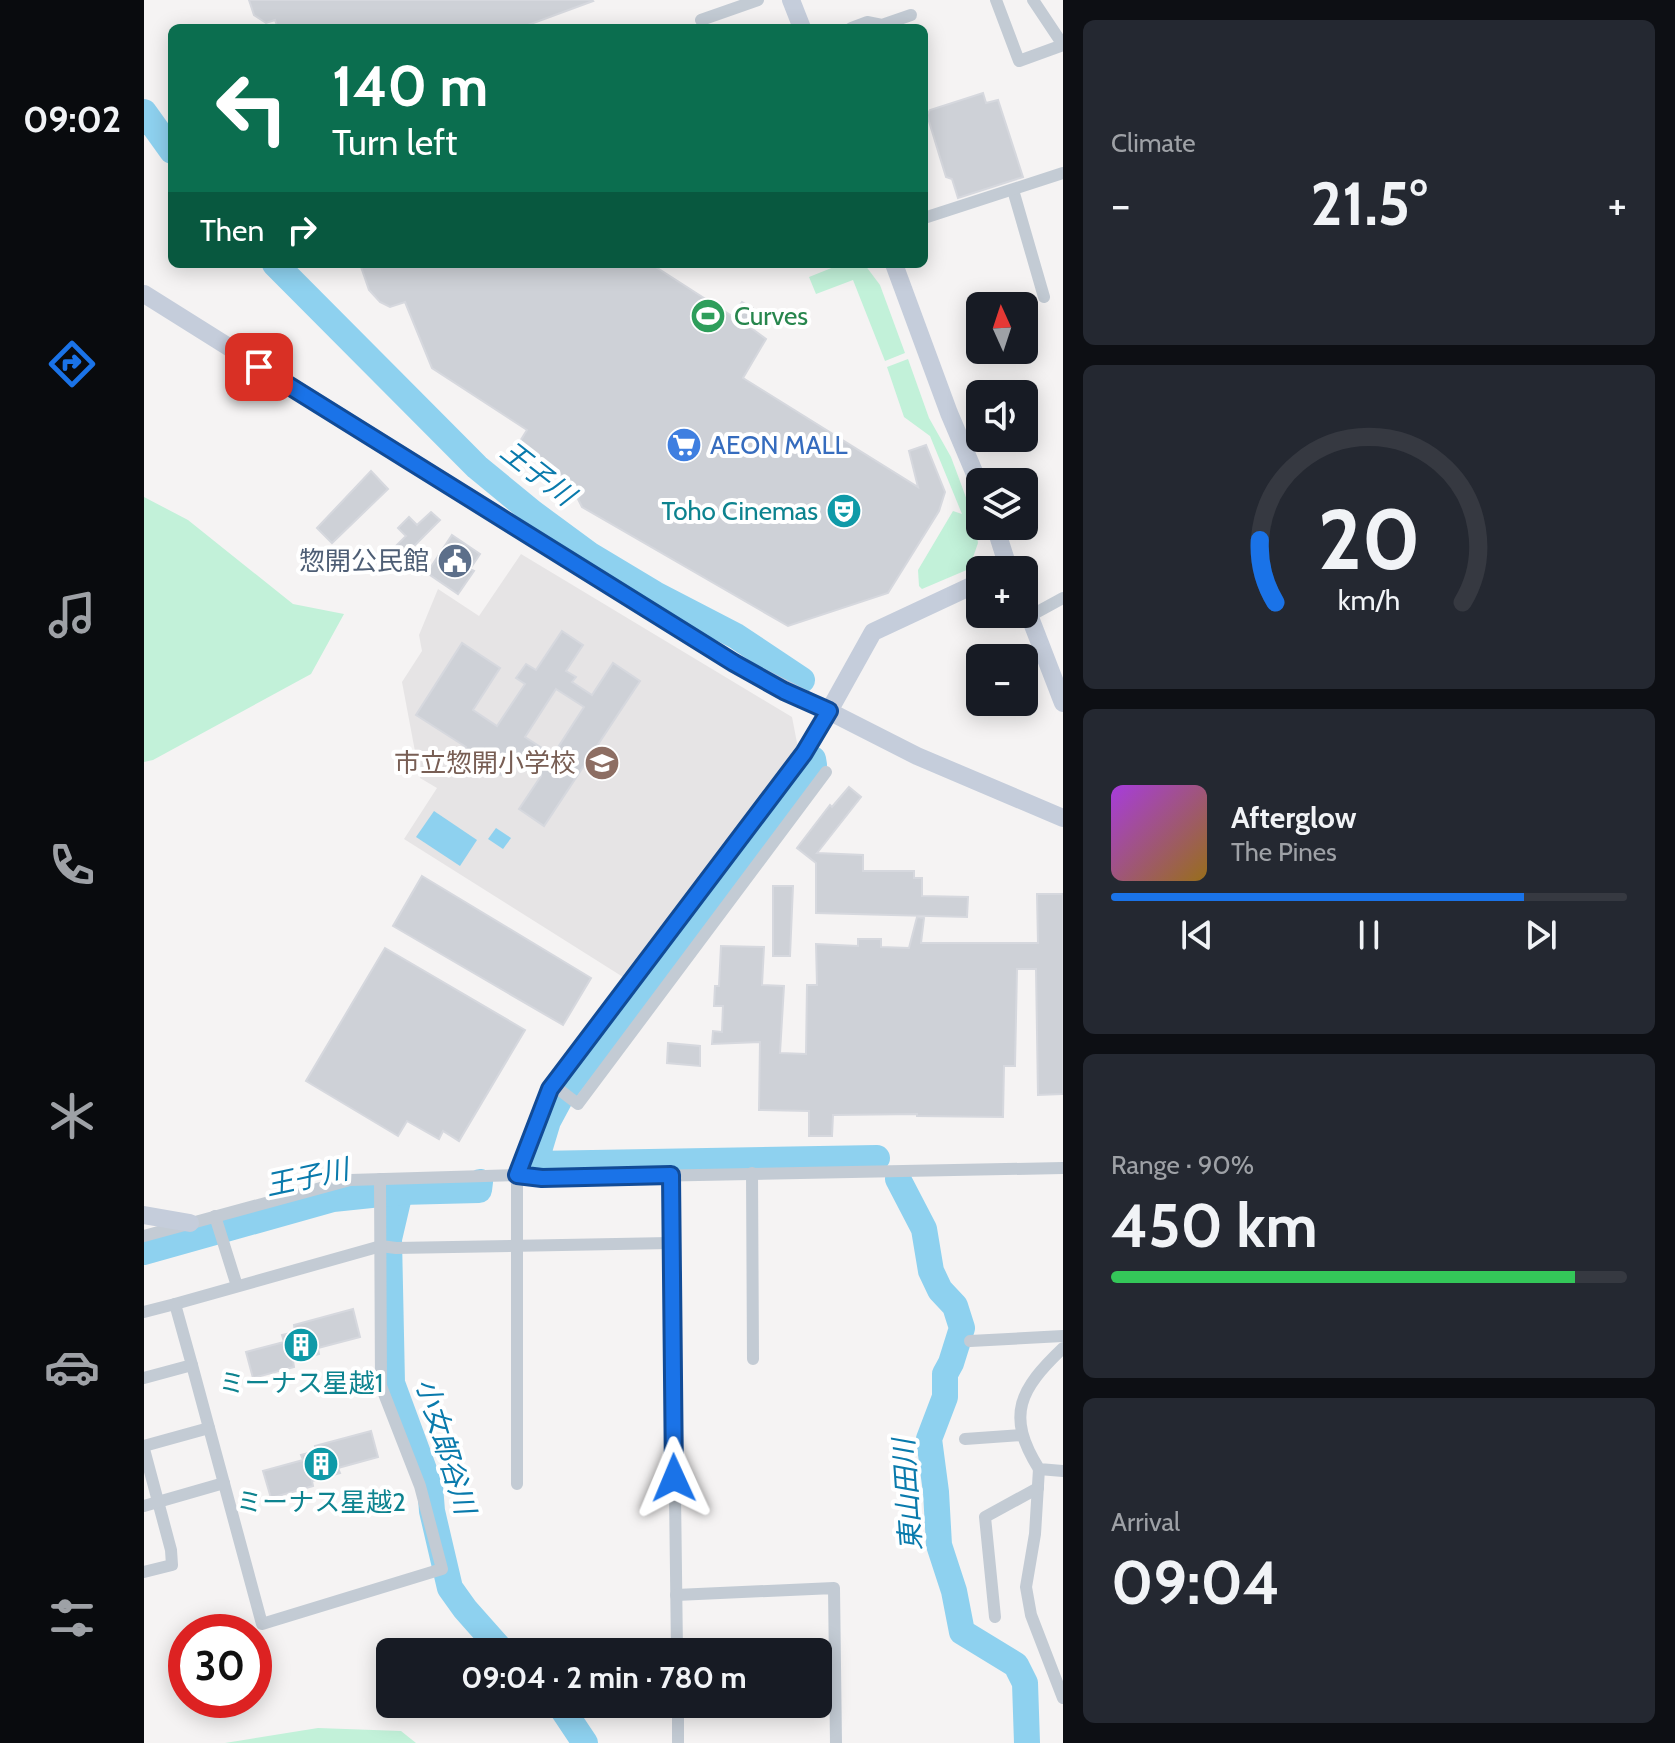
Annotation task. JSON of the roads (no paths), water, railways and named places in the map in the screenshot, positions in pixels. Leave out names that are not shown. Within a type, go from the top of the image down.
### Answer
[{"type":"street","points":[[701,20],[758,0]]},
{"type":"street","points":[[791,0],[800,24]]},
{"type":"street","points":[[996,0],[1019,61],[1063,45],[1033,0]]},
{"type":"street","points":[[885,24],[911,15]]},
{"type":"street","points":[[928,217],[1063,173]]},
{"type":"street","points":[[1013,190],[1044,297]]},
{"type":"street","points":[[895,268],[972,468]]},
{"type":"street","points":[[144,294],[734,663],[917,756],[1063,818]]},
{"type":"street","points":[[517,1484],[517,1175],[554,1086],[804,753],[873,632],[966,589]]},
{"type":"street","points":[[1038,606],[1063,598]]},
{"type":"street","points":[[1034,628],[1063,703]]},
{"type":"street","points":[[554,1086],[578,1104],[826,772]]},
{"type":"street","points":[[144,1236],[216,1219],[350,1180],[380,1182],[517,1175],[542,1178],[1063,1168]]},
{"type":"street","points":[[752,1173],[753,1359]]},
{"type":"street","points":[[671,1175],[677,1638]]},
{"type":"street","points":[[175,1304],[262,1624],[442,1569],[420,1486],[381,1386],[388,1247],[380,1182]]},
{"type":"street","points":[[144,1215],[190,1223]]},
{"type":"street","points":[[216,1219],[237,1286]]},
{"type":"street","points":[[144,1312],[388,1247],[670,1243]]},
{"type":"street","points":[[970,1341],[1063,1336]]},
{"type":"street","points":[[1063,1348],[1027,1387],[1021,1402],[1019,1424],[1026,1448],[1039,1469],[1035,1534],[1026,1587],[1031,1615],[1063,1698]]},
{"type":"street","points":[[144,1378],[192,1365]]},
{"type":"street","points":[[144,1572],[172,1565],[171,1550],[144,1447],[209,1428]]},
{"type":"street","points":[[965,1439],[1022,1435]]},
{"type":"street","points":[[1039,1469],[1063,1471]]},
{"type":"street","points":[[144,1506],[224,1483]]},
{"type":"street","points":[[995,1617],[985,1517],[1038,1488]]},
{"type":"street","points":[[676,1595],[834,1588],[836,1743]]},
{"type":"street","points":[[678,1718],[678,1743]]},
{"type":"water","points":[[434,811],[477,840],[460,866],[416,837]]},
{"type":"water","points":[[496,828],[511,838],[503,849],[488,839]]},
{"type":"waterway","name":"王子川","points":[[144,112],[168,145]]},
{"type":"waterway","name":"王子川","points":[[279,268],[477,467],[533,513],[590,555],[655,594],[736,636],[802,680]]},
{"type":"waterway","name":"王子川","points":[[813,759],[814,765],[563,1093],[548,1121],[535,1164],[877,1158]]},
{"type":"waterway","name":"東山田川","points":[[898,1179],[924,1229],[931,1271],[940,1290],[955,1306],[962,1328],[945,1374],[945,1397],[929,1439],[939,1545],[954,1591],[962,1632],[1016,1665],[1025,1683],[1027,1743]]},
{"type":"waterway","name":"王子川","points":[[144,1252],[333,1199],[400,1192],[479,1190],[480,1182]]},
{"type":"waterway","name":"小女郎谷川","points":[[400,1192],[389,1239],[392,1383],[430,1486],[432,1511],[450,1588],[491,1638]]},
{"type":"waterway","name":"小女郎谷川","points":[[568,1718],[585,1743]]},
{"type":"place","name":"Curves","points":[[708,316]]},
{"type":"place","name":"AEON MALL","points":[[684,445]]},
{"type":"place","name":"Toho Cinemas","points":[[844,511]]},
{"type":"place","name":"惣開公民館","points":[[455,561]]},
{"type":"place","name":"市立惣開小学校","points":[[602,763]]},
{"type":"place","name":"ミーナス星越1","points":[[301,1345]]},
{"type":"place","name":"ミーナス星越2","points":[[321,1464]]}]
